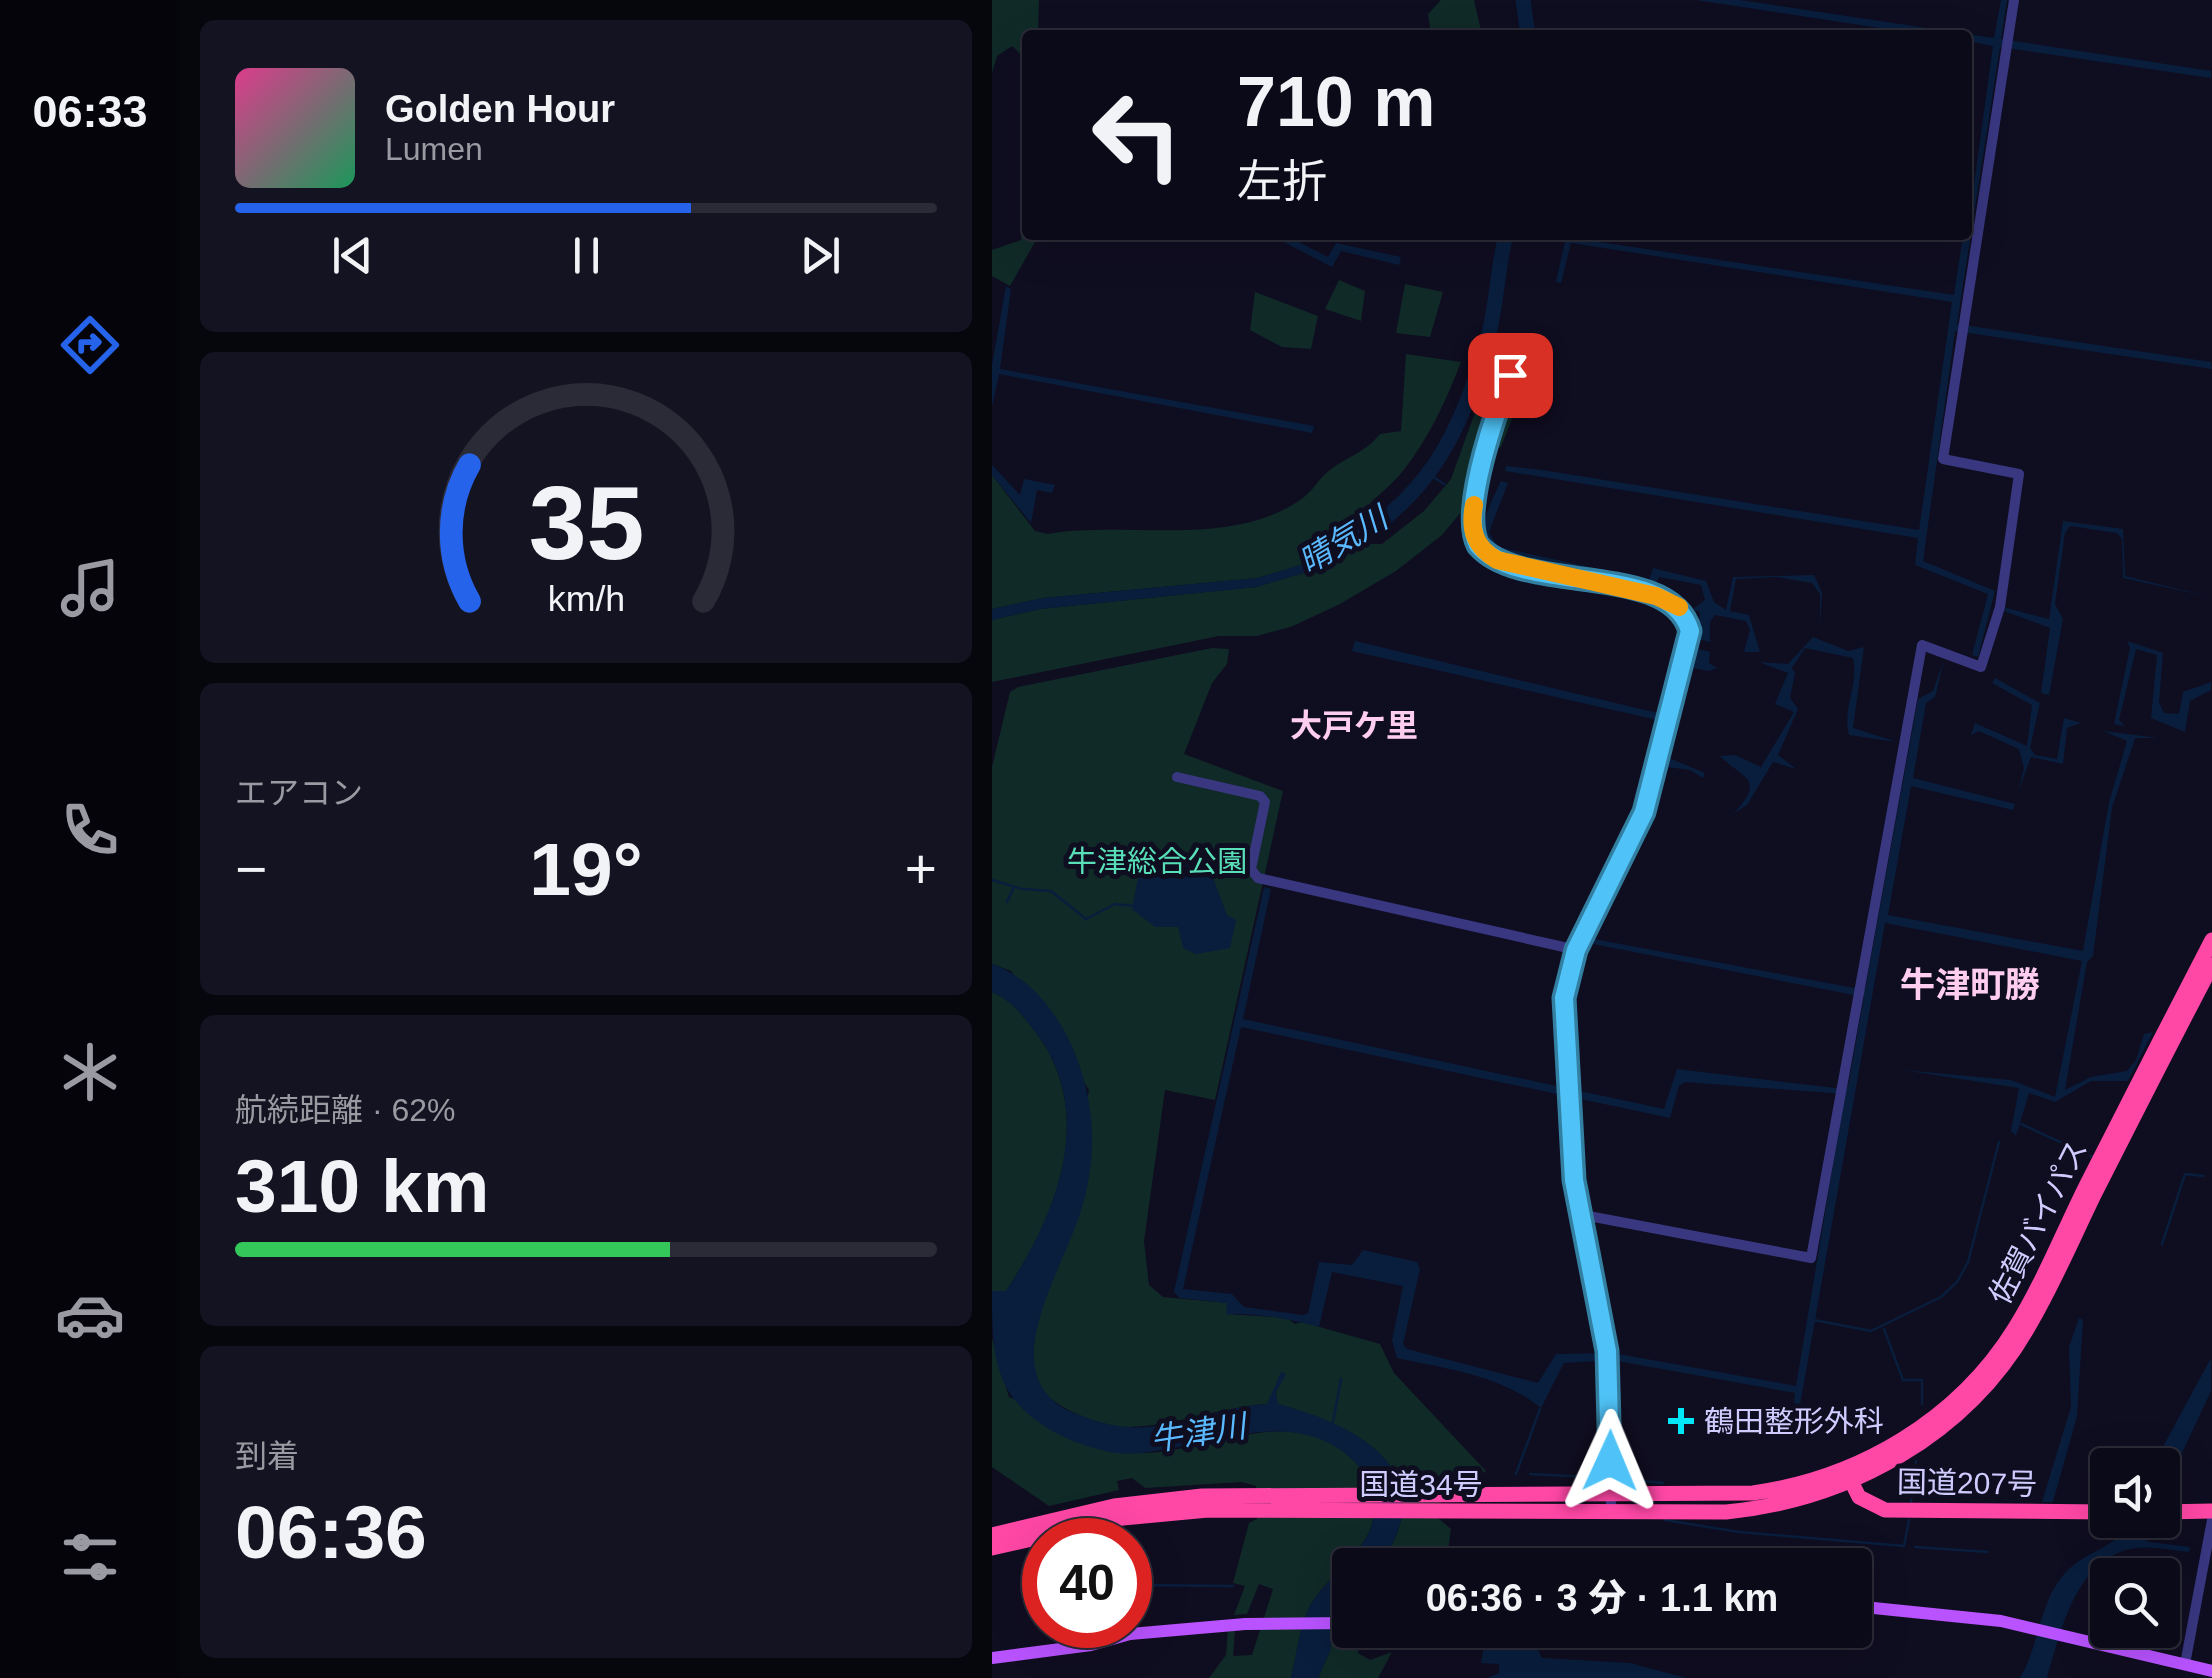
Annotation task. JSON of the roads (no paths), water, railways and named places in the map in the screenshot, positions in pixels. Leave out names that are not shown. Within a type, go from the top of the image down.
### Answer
[{"type":"highway","name":"佐賀バイパス","points":[[1848,1476],[1960,1397],[2000,1350],[2028,1305],[2212,940]]},
{"type":"highway","name":"佐賀バイパス","points":[[1848,1476],[1913,1448],[1958,1413],[2016,1348],[2212,965]]},
{"type":"highway","name":"国道34号","points":[[1447,1503],[1610,1494],[1753,1494],[1848,1476]]},
{"type":"highway","name":"国道34号","points":[[992,1535],[1135,1503],[1447,1503],[1611,1512],[1761,1508],[1848,1476]]},
{"type":"highway","name":"国道207号","points":[[1848,1476],[1859,1496],[1885,1510],[2090,1512]]},
{"type":"highway","name":"国道34号","points":[[992,1548],[1136,1516],[1254,1502]]},
{"type":"highway","points":[[2180,1512],[2212,1511]]},
{"type":"main road","points":[[1872,1608],[2029,1627],[2212,1671]]},
{"type":"main road","points":[[992,1658],[1091,1645],[1130,1634],[1252,1624],[1332,1624]]},
{"type":"street","points":[[1578,1214],[1812,1258],[1922,644],[1981,667],[2000,607],[2019,476],[1943,459],[2014,0]]},
{"type":"street","points":[[1514,362],[1497,408],[1472,518],[1478,545],[1509,564],[1667,599],[1686,618],[1690,631],[1644,812],[1576,950],[1564,998],[1578,1214],[1607,1351],[1611,1512]]},
{"type":"street","points":[[1177,777],[1260,796],[1265,802],[1251,869],[1258,878],[1576,950]]},
{"type":"street","points":[[2185,1664],[2212,1520]]},
{"type":"water","points":[[1696,0],[1740,0],[1941,30],[1893,30]]},
{"type":"water","points":[[2001,0],[2007,0],[2001,39],[2211,71],[2211,78],[2000,47],[1972,227],[1972,199],[1993,46],[1972,42],[1972,35],[1994,38]]},
{"type":"water","points":[[1280,240],[1295,240],[1328,257],[1336,243],[1401,257],[1399,265],[1341,251],[1332,267]]},
{"type":"water","points":[[1565,240],[1586,240],[1954,295],[1962,240],[1970,240],[1957,324],[2211,362],[2212,369],[1955,331],[1923,561],[1995,591],[1978,657],[1972,655],[1988,594],[1915,565],[1918,538],[1505,471],[1506,466],[1542,470],[1919,530],[1952,302],[1571,243],[1561,283],[1556,282]]},
{"type":"water","points":[[1006,286],[1011,289],[1000,369],[1314,426],[1312,433],[999,374],[992,407],[992,365]]},
{"type":"water","points":[[992,465],[1020,495],[1024,479],[1055,485],[1052,493],[1037,490],[1031,523],[992,475]]},
{"type":"water","points":[[1501,481],[1508,483],[1489,532],[1498,547],[1649,580],[1653,568],[1706,581],[1714,602],[1726,610],[1733,577],[1814,575],[1822,593],[1820,625],[1820,594],[1812,583],[1776,577],[1736,579],[1730,611],[1749,615],[1760,652],[1744,652],[1750,630],[1746,621],[1715,615],[1710,622],[1710,642],[1698,639],[1700,612],[1693,609],[1705,600],[1701,585],[1659,577],[1654,588],[1507,557],[1488,542],[1484,524]]},
{"type":"water","points":[[2063,521],[2123,529],[2125,576],[2211,597],[2123,578],[2122,539],[2117,533],[2070,526],[2065,533],[2055,604],[2063,619],[2049,695],[2041,693],[2050,628],[2004,611],[2006,608],[2049,619]]},
{"type":"water","points":[[1352,536],[1356,544],[1310,571],[1256,587],[1040,609],[992,620],[992,609],[1043,598],[1258,578],[1307,563]]},
{"type":"water","points":[[1813,637],[1848,651],[1864,647],[1853,728],[1897,742],[1849,735],[1853,658],[1805,648],[1792,668],[1795,673],[1790,698],[1798,709],[1778,755],[1796,769],[1773,762],[1747,805],[1733,814],[1750,786],[1720,756],[1735,755],[1761,767],[1794,712],[1775,704],[1788,673],[1759,662],[1788,664]]},
{"type":"water","points":[[1355,641],[1664,717],[1662,721],[1352,651]]},
{"type":"water","points":[[2127,641],[2163,653],[2159,702],[2164,713],[2179,714],[2183,692],[2211,682],[2211,690],[2190,701],[2185,732],[2151,718],[2157,655],[2136,649],[2119,720],[2125,726],[2114,724],[2130,648]]},
{"type":"water","points":[[1695,648],[1710,652],[1709,663],[1717,668],[1692,668],[1669,758],[1705,773],[1703,778],[1690,770],[1667,767],[1659,791]]},
{"type":"water","points":[[1944,660],[1935,697],[1926,703],[1913,778],[2015,804],[2013,810],[1911,786],[1888,915],[2083,951],[2109,802],[2127,741],[2103,731],[2158,738],[2135,738],[2112,808],[2093,956],[2087,962],[2065,1090],[2091,1077],[2127,1071],[2136,1060],[2144,1034],[2153,1032],[2128,1081],[2091,1081],[2055,1102],[2029,1093],[2016,1136],[2011,1131],[2019,1088],[1902,1070],[2011,1080],[2055,1097],[2082,961],[1885,923],[1800,1405],[1794,1404],[1795,1393],[1612,1360],[1564,1363],[1541,1408],[1491,1381],[1397,1358],[1392,1341],[1403,1286],[1332,1272],[1319,1327],[1274,1317],[1226,1314],[1227,1303],[1180,1298],[1174,1292],[1264,887],[1271,889],[1243,1019],[1664,1109],[1677,1069],[1843,1089],[1848,1086],[1864,997],[1593,944],[1594,939],[1865,990],[1918,699],[1933,691]],"holes":[[[1241,1027],[1670,1118],[1679,1086],[1685,1082],[1845,1094],[1796,1386],[1613,1353],[1556,1354],[1538,1383],[1407,1349],[1403,1344],[1420,1269],[1417,1262],[1363,1250],[1352,1265],[1319,1262],[1308,1313],[1303,1315],[1244,1307],[1232,1294],[1183,1289]]]},
{"type":"water","points":[[1995,678],[2040,703],[2030,748],[2035,755],[2057,759],[2064,718],[2081,723],[2067,728],[2063,764],[2031,757],[2018,792],[2024,768],[2019,749],[1979,731],[1971,735],[1975,723],[2027,746],[2032,705],[1992,683]]},
{"type":"water","points":[[1161,851],[1195,860],[1194,867],[1213,878],[1227,915],[1236,920],[1230,948],[1196,954],[1183,948],[1178,927],[1155,927],[1132,909],[1138,878],[1145,879],[1151,857],[1159,859]]},
{"type":"water","name":"牛津川","points":[[992,964],[1020,979],[1053,1013],[1076,1056],[1090,1111],[1092,1148],[1083,1204],[1051,1286],[1035,1344],[1035,1370],[1045,1392],[1067,1410],[1088,1418],[1142,1427],[1267,1404],[1281,1372],[1286,1374],[1276,1392],[1278,1404],[1337,1425],[1363,1440],[1383,1457],[1397,1478],[1403,1503],[1398,1532],[1389,1548],[1360,1548],[1374,1513],[1370,1483],[1352,1459],[1329,1443],[1304,1434],[1250,1433],[1141,1453],[1108,1452],[1054,1432],[1019,1405],[1000,1373],[993,1335],[992,1291],[1006,1291],[1040,1231],[1063,1165],[1067,1131],[1055,1065],[1022,1015],[992,992]]},
{"type":"water","points":[[2079,1318],[2083,1320],[2077,1416],[2053,1502],[2042,1502],[2071,1407],[2069,1347]]},
{"type":"water","points":[[2211,1358],[2211,1391],[2180,1457],[2180,1448],[2162,1448]]},
{"type":"water","points":[[2117,1538],[2144,1538],[2149,1542],[2190,1547],[2189,1552],[2141,1548],[2108,1558],[2090,1558],[2090,1575],[2072,1603],[2047,1678],[2020,1678],[2045,1607],[2059,1581],[2077,1563]]},
{"type":"water","points":[[1332,1578],[1330,1651],[1318,1678],[1291,1678],[1304,1620]]},
{"type":"water","points":[[1484,1648],[1537,1648],[1542,1658],[1630,1663],[1686,1678],[1488,1678],[1499,1673],[1499,1664],[1481,1663]]},
{"type":"waterway","name":"晴気川","points":[[1523,0],[1527,30]]},
{"type":"waterway","name":"晴気川","points":[[1337,551],[1395,510],[1436,463],[1451,436],[1487,341],[1505,240]]},
{"type":"waterway","points":[[1430,475],[1444,484]]},
{"type":"waterway","points":[[992,880],[1022,889],[1051,891],[1086,919],[1115,904],[1134,906]]},
{"type":"waterway","points":[[1007,902],[1013,889]]},
{"type":"waterway","points":[[2021,1124],[2093,1157]]},
{"type":"waterway","points":[[1814,1320],[1871,1331],[1941,1297],[1957,1282],[1968,1262],[1999,1142]]},
{"type":"waterway","points":[[2162,1244],[2185,1174],[2204,1176]]},
{"type":"waterway","points":[[1884,1329],[1903,1380],[1922,1380],[1922,1404]]},
{"type":"waterway","points":[[1333,1422],[1341,1379]]},
{"type":"waterway","points":[[1516,1474],[1540,1409]]},
{"type":"waterway","points":[[1911,1502],[1916,1461]]},
{"type":"waterway","points":[[1530,1474],[1590,1477]]},
{"type":"waterway","points":[[1624,1479],[1663,1483]]},
{"type":"waterway","points":[[1665,1520],[1739,1532],[1904,1546],[1909,1520]]},
{"type":"waterway","points":[[1915,1547],[1988,1552]]},
{"type":"waterway","points":[[1152,1585],[1233,1586]]},
{"type":"place","name":"鶴田整形外科","points":[[1681,1421]]},
{"type":"district","name":"大戸ケ里","points":[[1354,726]]},
{"type":"district","name":"牛津町勝","points":[[1970,984]]},
{"type":"park label","name":"牛津総合公園","points":[[1157,861]]}]
